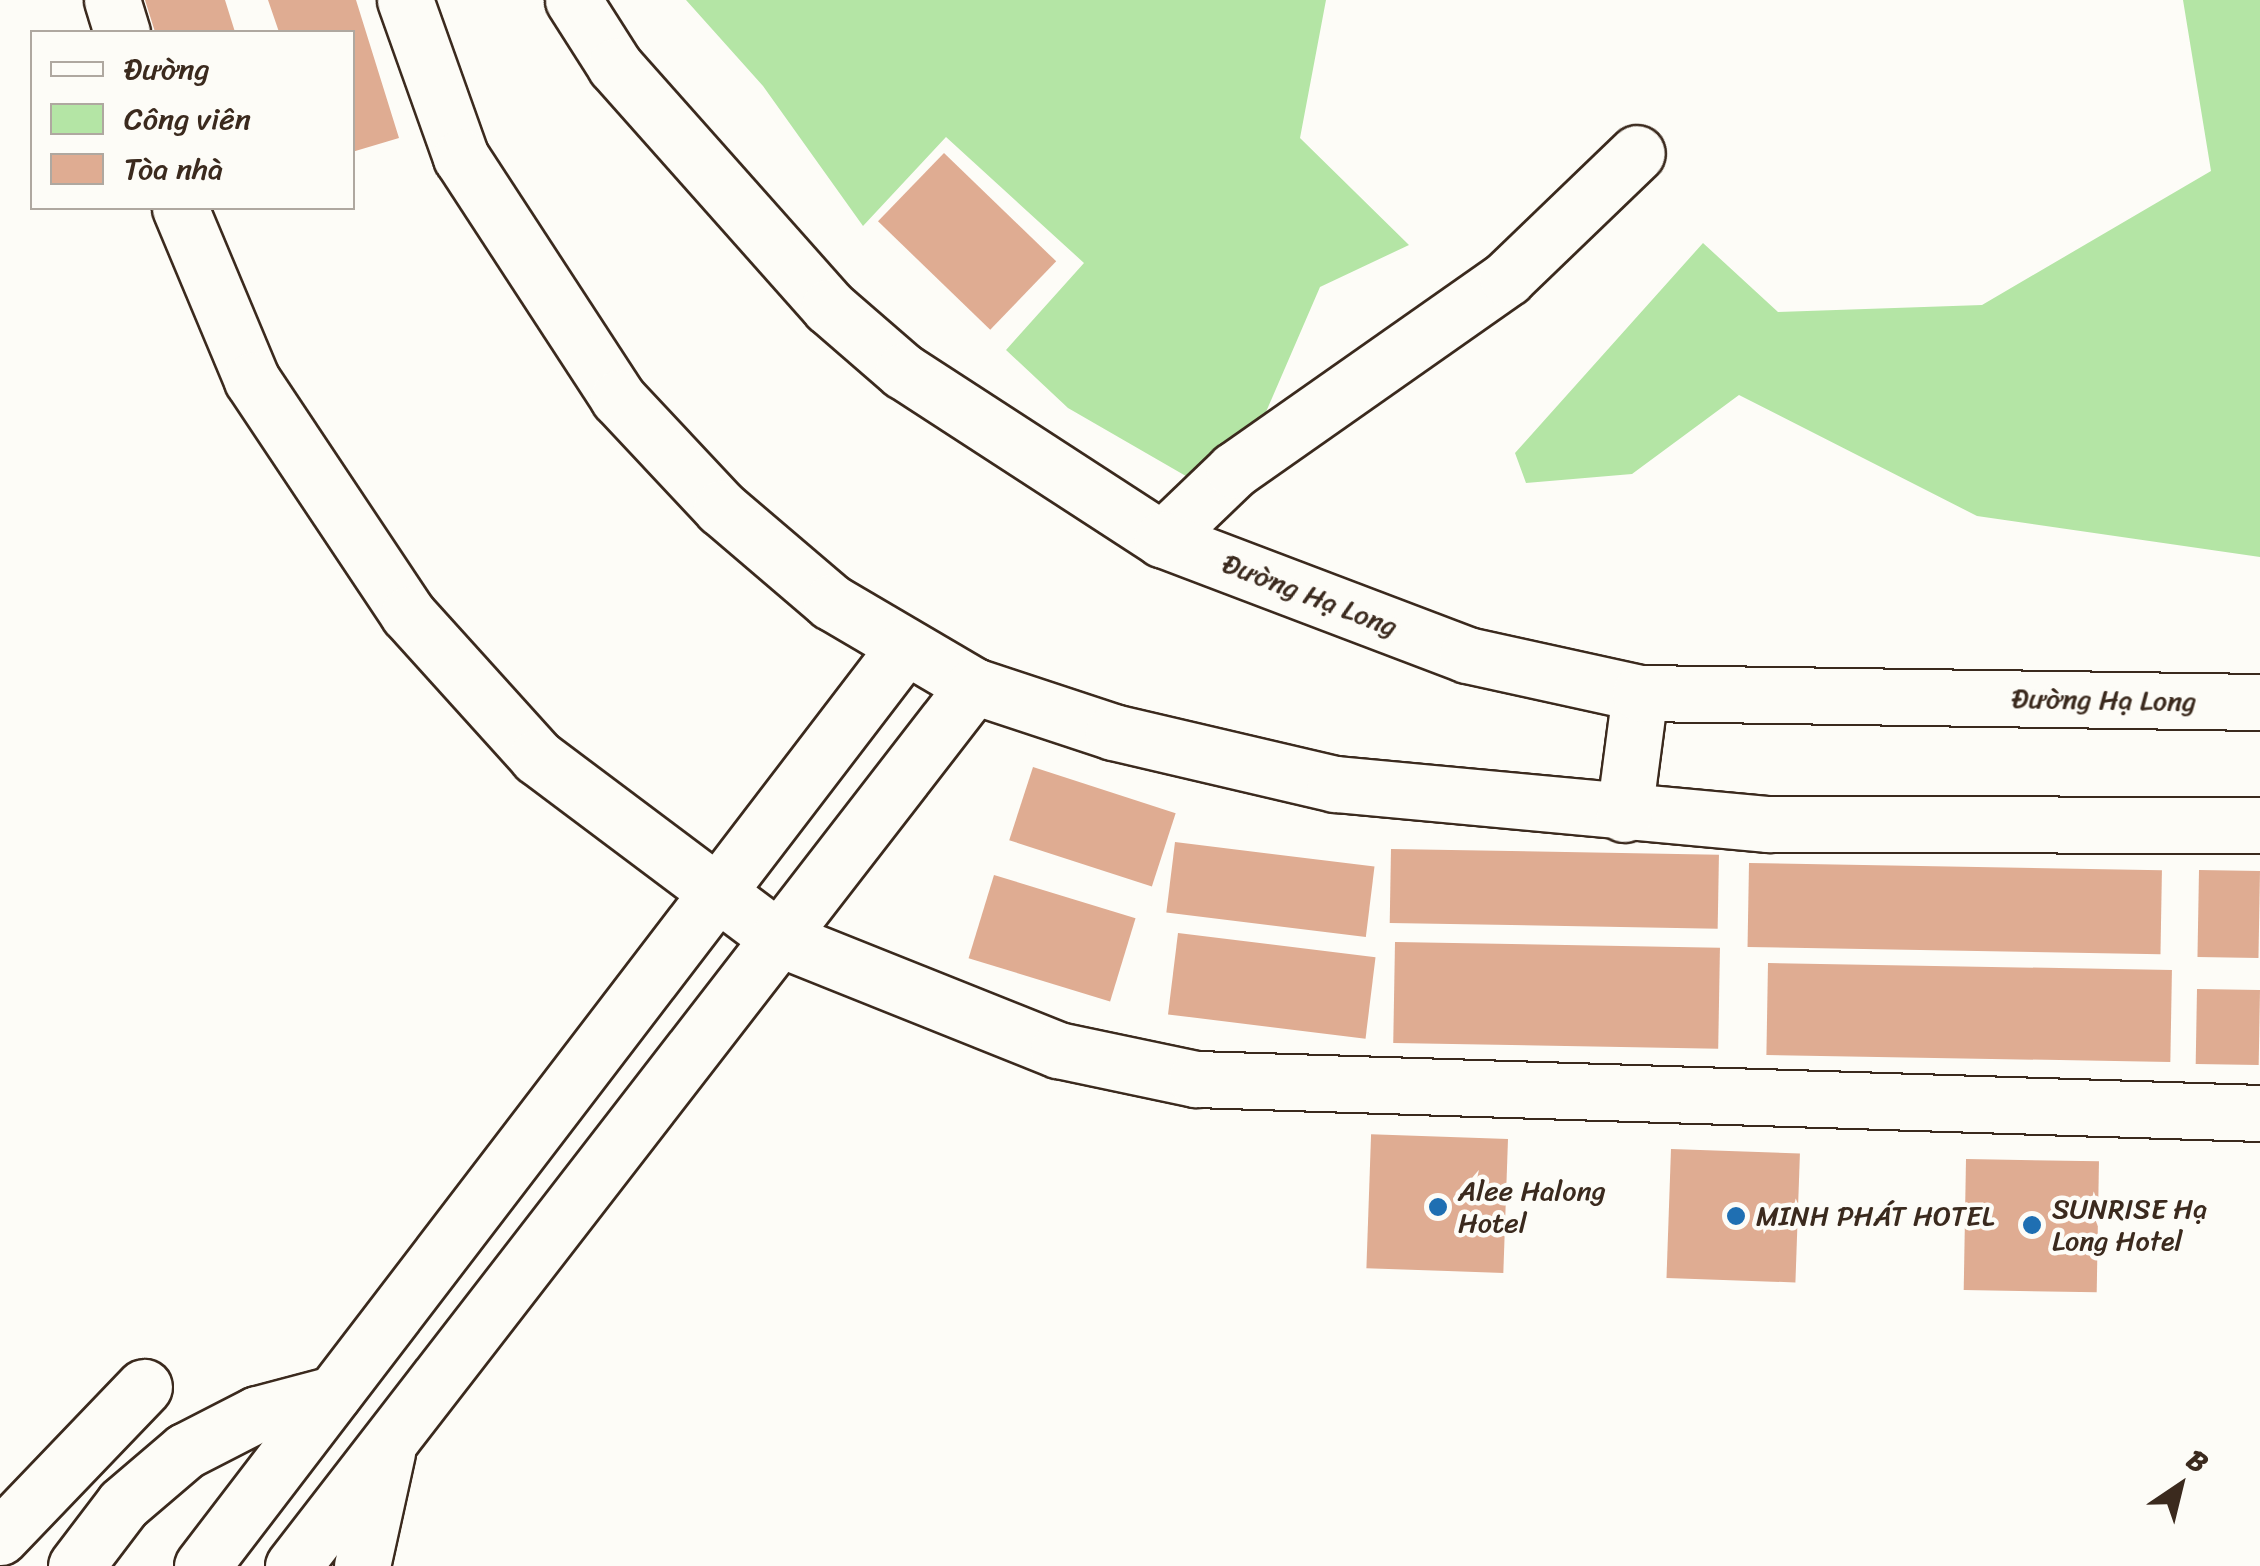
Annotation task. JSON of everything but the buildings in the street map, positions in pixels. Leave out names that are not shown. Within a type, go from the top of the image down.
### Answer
[{"type":"street","points":[[112,0],[121,30]]},
{"type":"street","points":[[404,0],[461,157],[618,398],[721,508],[831,602],[974,686],[1113,732],[1335,784],[1624,814],[1768,824],[2260,825]]},
{"type":"street","name":"Đường Hạ Long","points":[[573,0],[614,66],[829,307],[903,371],[1162,539],[1468,655],[1640,693],[2260,702]]},
{"type":"street","points":[[1162,539],[1234,470],[1507,278],[1637,152]]},
{"type":"street","points":[[181,210],[252,380],[408,614],[538,758],[713,895],[778,938],[1058,1050],[1196,1079],[2260,1113]]},
{"type":"street","points":[[202,1566],[904,648]]},
{"type":"street","points":[[294,1566],[974,686]]},
{"type":"street","points":[[1624,814],[1640,693]]},
{"type":"street","points":[[0,1537],[144,1387]]},
{"type":"street","points":[[76,1566],[122,1504],[185,1451],[257,1414],[333,1394]]},
{"type":"street","points":[[362,1566],[388,1444]]},
{"type":"green space","points":[[686,0],[1326,0],[1300,138],[1409,245],[1320,287],[1256,435],[1198,483],[1068,408],[1006,350],[1084,263],[946,137],[863,226],[763,86]]},
{"type":"green space","points":[[2183,0],[2260,0],[2260,557],[1977,516],[1739,395],[1632,474],[1526,483],[1515,453],[1703,243],[1778,312],[1982,305],[2211,171]]},
{"type":"place","name":"Alee Halong Hotel","points":[[1438,1207]]},
{"type":"place","name":"MINH PHÁT HOTEL","points":[[1736,1216]]},
{"type":"place","name":"SUNRISE Hạ Long Hotel","points":[[2032,1225]]}]
